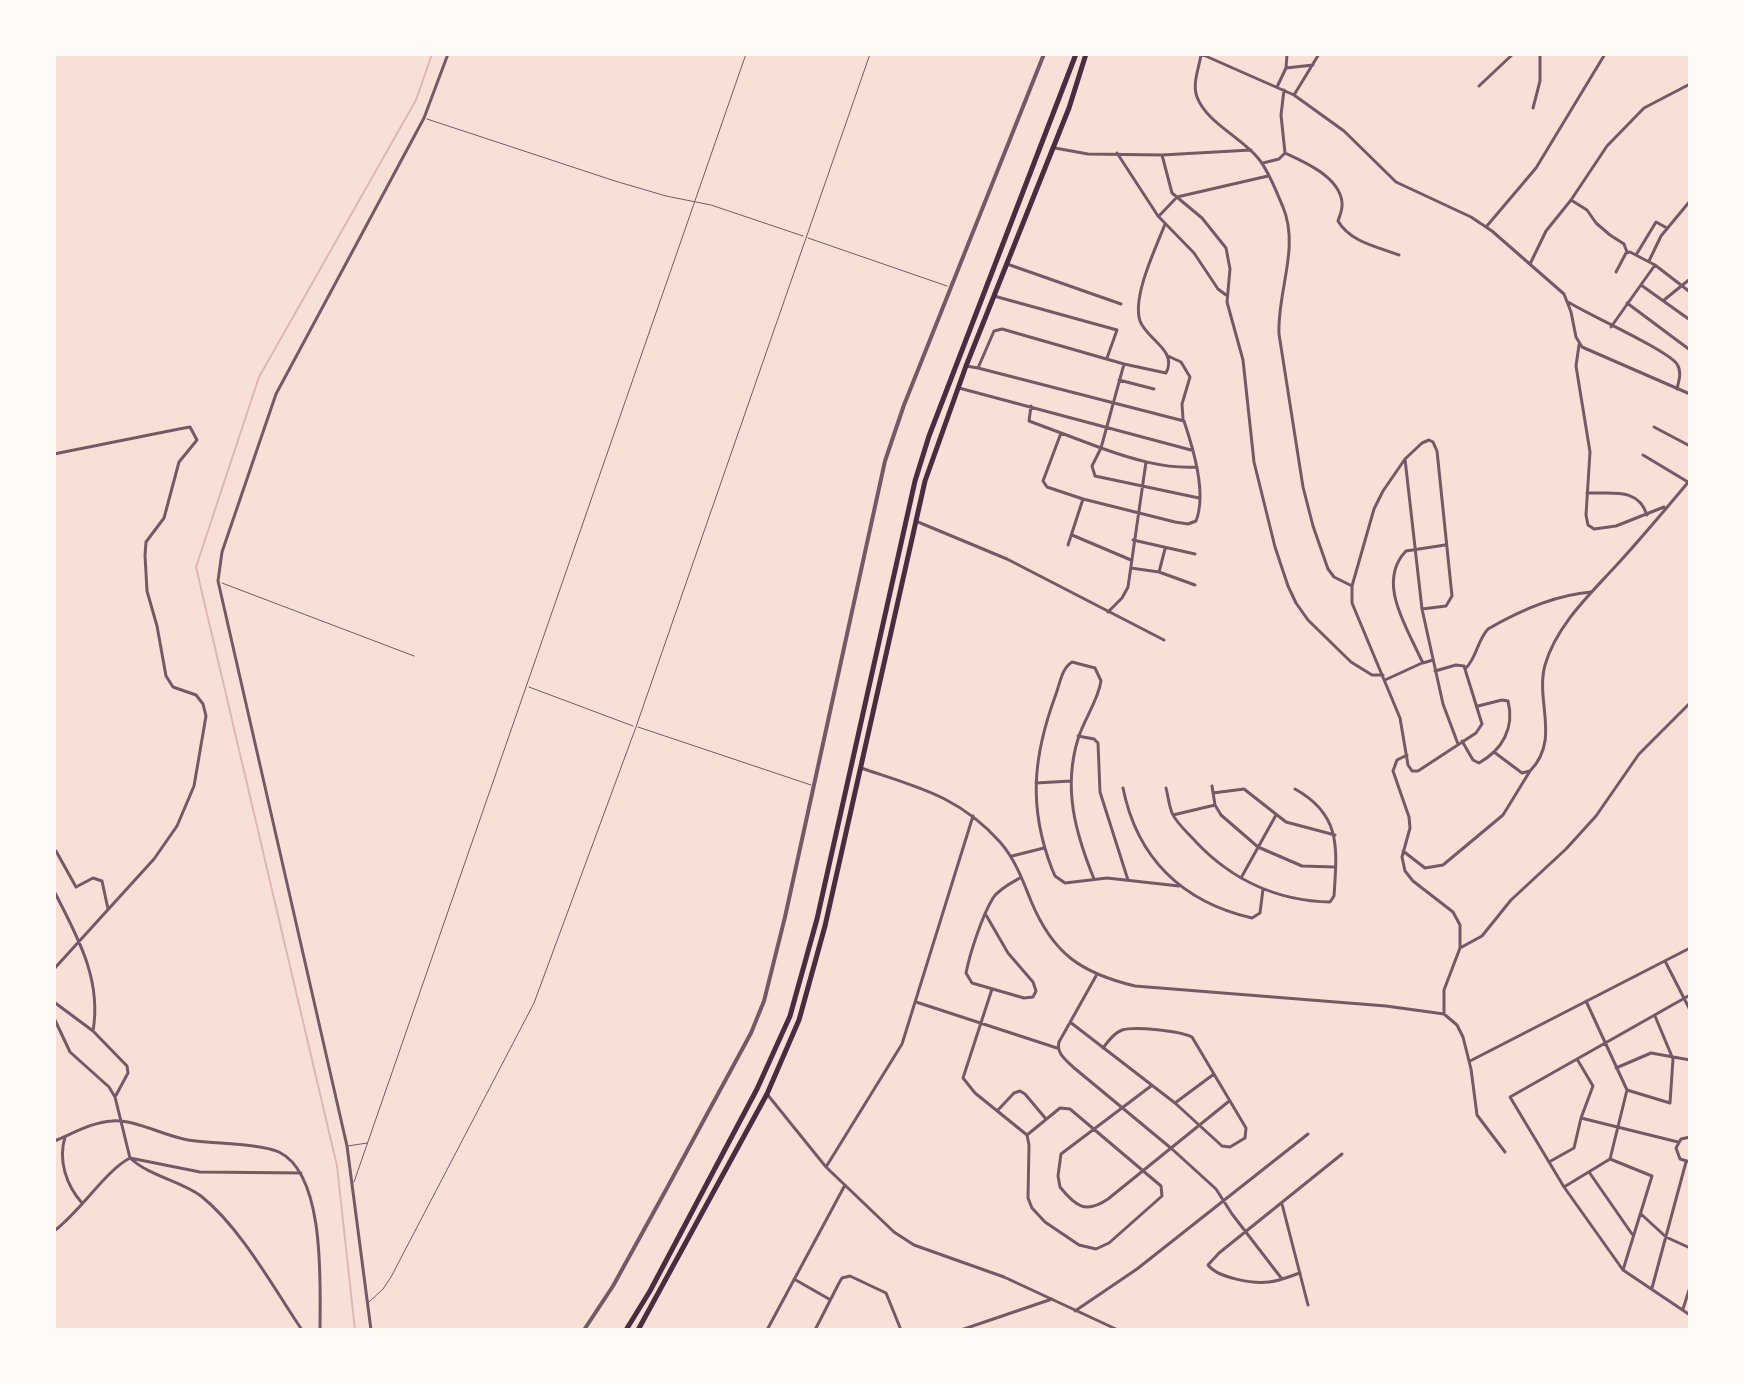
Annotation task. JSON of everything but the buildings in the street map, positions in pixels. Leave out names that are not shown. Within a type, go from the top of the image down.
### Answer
[{"type":"highway","points":[[626,1330],[757,1089],[790,1016],[817,919],[915,481],[929,436],[1076,54]]},
{"type":"highway","points":[[638,1330],[767,1094],[799,1020],[814,971],[861,768],[914,520],[936,444],[1053,147],[1086,54]]},
{"type":"street","points":[[371,1330],[347,1146],[218,581],[222,552],[276,394],[424,118],[448,54]]},
{"type":"street","points":[[584,1330],[648,1223],[756,1020],[773,971],[885,461],[904,405],[1044,54]]},
{"type":"street","points":[[1352,586],[1334,577],[1328,569],[1320,551],[1303,487],[1278,319],[1290,230],[1283,207],[1261,163],[1197,97],[1195,84],[1201,54],[1294,95],[1344,131],[1396,182],[1486,227],[1560,289],[1568,302],[1579,344],[1576,366],[1590,452],[1586,520],[1594,529],[1609,528],[1668,506]]},
{"type":"street","points":[[1222,63],[1223,54]]},
{"type":"street","points":[[1277,87],[1286,68],[1287,54]]},
{"type":"street","points":[[1294,95],[1319,54]]},
{"type":"street","points":[[1479,86],[1513,54]]},
{"type":"street","points":[[1533,108],[1540,81],[1540,54]]},
{"type":"street","points":[[1486,227],[1536,168],[1605,54]]},
{"type":"street","points":[[1286,68],[1313,65]]},
{"type":"street","points":[[1530,264],[1546,231],[1603,151],[1644,108],[1690,84]]},
{"type":"street","points":[[1284,90],[1281,115],[1285,153]]},
{"type":"street","points":[[1053,147],[1079,153],[1162,155],[1251,150]]},
{"type":"street","points":[[1117,153],[1158,216],[1194,253],[1218,289],[1227,296]]},
{"type":"street","points":[[1261,163],[1279,159],[1285,153]]},
{"type":"street","points":[[1285,153],[1309,164],[1334,186],[1342,203],[1338,221],[1346,231],[1365,243],[1399,255]]},
{"type":"street","points":[[1162,155],[1176,197],[1202,218],[1226,248],[1230,269],[1227,296],[1245,374],[1258,479],[1288,586],[1296,603],[1308,620],[1351,662],[1372,675],[1384,677],[1433,660]]},
{"type":"street","points":[[1158,216],[1176,197],[1268,176]]},
{"type":"street","points":[[1571,200],[1587,210],[1596,223],[1625,245],[1627,252],[1616,272]]},
{"type":"street","points":[[1649,261],[1667,228],[1690,201]]},
{"type":"street","points":[[1636,255],[1656,222],[1667,228]]},
{"type":"street","points":[[1061,433],[1043,481],[1047,487],[1083,499],[1191,524],[1197,519],[1197,467],[1182,404],[1190,377],[1181,362],[1168,356],[1141,324],[1139,308],[1142,288],[1165,224]]},
{"type":"street","points":[[1627,252],[1649,261],[1690,292]]},
{"type":"street","points":[[1007,264],[1121,304]]},
{"type":"street","points":[[1611,327],[1655,265]]},
{"type":"street","points":[[1664,300],[1690,279]]},
{"type":"street","points":[[1641,285],[1690,320]]},
{"type":"street","points":[[994,296],[1117,330],[1107,358]]},
{"type":"street","points":[[1568,302],[1677,364],[1680,373],[1677,389]]},
{"type":"street","points":[[1627,303],[1690,350]]},
{"type":"street","points":[[978,368],[994,331],[999,329],[1163,374],[1168,370],[1168,356]]},
{"type":"street","points":[[1579,344],[1597,355],[1690,394]]},
{"type":"street","points":[[1124,364],[1101,448],[1092,466],[1095,476],[1199,498]]},
{"type":"street","points":[[966,366],[1184,421]]},
{"type":"street","points":[[1119,380],[1154,389]]},
{"type":"street","points":[[958,388],[1191,450]]},
{"type":"street","points":[[1031,406],[1029,421],[1101,448],[1170,467],[1197,467]]},
{"type":"street","points":[[54,454],[190,427],[196,435],[194,444],[179,462],[164,518],[146,542],[145,555],[147,591],[166,676],[173,687],[196,695],[203,704],[206,716],[194,786],[167,842],[54,969]]},
{"type":"street","points":[[1654,427],[1690,446]]},
{"type":"street","points":[[1422,609],[1442,607],[1451,601],[1435,445],[1426,440],[1390,478],[1374,509],[1352,586],[1352,603],[1400,718],[1409,768],[1418,771],[1481,727],[1482,719],[1466,668]]},
{"type":"street","points":[[1403,851],[1425,868],[1443,865],[1503,815],[1540,758],[1547,730],[1543,687],[1546,662],[1571,617],[1689,481],[1643,455]]},
{"type":"street","points":[[1405,459],[1422,609],[1435,671],[1443,704],[1460,742],[1477,763],[1494,752],[1506,738],[1509,705],[1502,700],[1478,706]]},
{"type":"street","points":[[1108,612],[1125,593],[1146,462]]},
{"type":"street","points":[[1587,493],[1636,496],[1643,502],[1647,515]]},
{"type":"street","points":[[1068,545],[1083,499]]},
{"type":"street","points":[[914,520],[1007,559],[1164,640]]},
{"type":"street","points":[[1072,535],[1131,560]]},
{"type":"street","points":[[1133,540],[1195,554]]},
{"type":"street","points":[[1423,663],[1393,591],[1399,560],[1406,551],[1445,545]]},
{"type":"street","points":[[1159,572],[1165,547]]},
{"type":"street","points":[[1131,568],[1159,572],[1195,585]]},
{"type":"street","points":[[1466,668],[1476,655],[1484,633],[1496,625],[1558,598],[1591,592]]},
{"type":"street","points":[[1094,879],[1074,822],[1071,781],[1078,736],[1101,681],[1095,668],[1072,662],[1065,670],[1036,764],[1037,816],[1052,869],[1060,880],[1128,880],[1179,886]]},
{"type":"street","points":[[1435,671],[1456,665],[1466,668]]},
{"type":"street","points":[[1460,948],[1482,936],[1511,900],[1566,849],[1596,816],[1639,754],[1690,703]]},
{"type":"street","points":[[1078,736],[1094,739],[1098,743],[1100,792],[1128,880]]},
{"type":"street","points":[[1494,752],[1522,773],[1530,771]]},
{"type":"street","points":[[1407,755],[1397,760],[1393,771],[1410,822],[1403,866],[1408,875],[1458,918],[1460,948],[1445,986],[1444,1014]]},
{"type":"street","points":[[861,768],[947,798],[973,816],[1011,856],[1050,937],[1068,956],[1096,976],[1135,986],[1410,1008],[1444,1014],[1457,1025],[1470,1061],[1477,1115],[1505,1152]]},
{"type":"street","points":[[1036,783],[1071,781]]},
{"type":"street","points":[[1212,786],[1215,805],[1221,815],[1258,847],[1302,866],[1336,867]]},
{"type":"street","points":[[1123,788],[1136,834],[1162,871],[1179,886],[1224,909],[1252,918],[1260,913],[1263,889]]},
{"type":"street","points":[[1166,788],[1173,815],[1205,851],[1241,878],[1263,889],[1304,901],[1330,902],[1334,896],[1335,835],[1314,801],[1295,789]]},
{"type":"street","points":[[1213,793],[1244,789],[1295,826],[1335,835]]},
{"type":"street","points":[[1173,815],[1215,805]]},
{"type":"street","points":[[1241,878],[1276,815]]},
{"type":"street","points":[[826,1167],[902,1044],[973,816]]},
{"type":"street","points":[[1011,856],[1044,848]]},
{"type":"street","points":[[56,851],[76,887],[97,877],[102,881],[108,909]]},
{"type":"street","points":[[986,915],[1008,953],[1033,982],[1036,991],[1029,999],[972,983],[966,973],[986,915],[993,897],[1021,877]]},
{"type":"street","points":[[54,891],[79,939],[95,991],[93,1031]]},
{"type":"street","points":[[1470,1061],[1690,948]]},
{"type":"street","points":[[54,956],[58,964]]},
{"type":"street","points":[[1665,961],[1690,1010]]},
{"type":"street","points":[[1057,1048],[1096,976]]},
{"type":"street","points":[[992,989],[964,1071],[964,1082],[1027,1135],[1028,1198],[1032,1208],[1045,1222],[1085,1248],[1102,1247],[1162,1196],[1161,1186],[1066,1107],[1060,1108],[1027,1135]]},
{"type":"street","points":[[1690,995],[1510,1097],[1564,1187],[1623,1270],[1690,1315]]},
{"type":"street","points":[[916,1001],[1057,1048],[1073,1067],[1216,1189],[1282,1279]]},
{"type":"street","points":[[1564,1187],[1610,1159],[1627,1090],[1586,1001]]},
{"type":"street","points":[[54,1002],[93,1031],[127,1066],[128,1073],[115,1097]]},
{"type":"street","points":[[1627,1090],[1670,1103],[1673,1059],[1655,1015]]},
{"type":"street","points":[[54,1018],[76,1059],[109,1087],[115,1097],[130,1158],[154,1175],[196,1193],[222,1215],[302,1330]]},
{"type":"street","points":[[1070,1022],[1151,1086],[1175,1103],[1225,1147],[1245,1138],[1246,1128],[1194,1039],[1188,1035],[1122,1030],[1103,1048]]},
{"type":"street","points":[[1616,1068],[1651,1053],[1690,1060]]},
{"type":"street","points":[[1549,1162],[1574,1148],[1593,1086],[1577,1059]]},
{"type":"street","points":[[1175,1103],[1214,1074]]},
{"type":"street","points":[[1151,1086],[1065,1150],[1059,1160],[1060,1187],[1085,1208],[1093,1208],[1143,1171],[1229,1101]]},
{"type":"street","points":[[997,1111],[1014,1093],[1022,1092],[1046,1119]]},
{"type":"street","points":[[767,1094],[826,1167],[894,1232],[914,1245],[1004,1277],[1118,1330]]},
{"type":"street","points":[[1581,1118],[1678,1142],[1690,1137]]},
{"type":"street","points":[[54,1141],[102,1123],[122,1121],[182,1139],[274,1150],[291,1161],[301,1173],[316,1231],[320,1263],[320,1330]]},
{"type":"street","points":[[1075,1311],[1137,1269],[1308,1134]]},
{"type":"street","points":[[65,1137],[63,1158],[69,1183],[83,1205]]},
{"type":"street","points":[[1652,1288],[1688,1162],[1676,1154],[1678,1142]]},
{"type":"street","points":[[1300,1273],[1261,1283],[1222,1274],[1208,1265],[1342,1154]]},
{"type":"street","points":[[54,1161],[63,1158]]},
{"type":"street","points":[[54,1231],[83,1205],[118,1165],[130,1158],[200,1172],[301,1173]]},
{"type":"street","points":[[1610,1159],[1652,1176],[1623,1270]]},
{"type":"street","points":[[1589,1172],[1633,1236]]},
{"type":"street","points":[[767,1330],[845,1185]]},
{"type":"street","points":[[1282,1204],[1308,1305]]},
{"type":"street","points":[[1641,1213],[1666,1237],[1690,1248]]},
{"type":"street","points":[[815,1330],[842,1278],[850,1276],[886,1293],[901,1330]]},
{"type":"street","points":[[794,1279],[830,1299]]},
{"type":"street","points":[[1683,1309],[1690,1287]]},
{"type":"street","points":[[961,1330],[1052,1299]]},
{"type":"lane","points":[[354,1182],[746,54]]},
{"type":"lane","points":[[368,1302],[391,1277],[534,1003],[636,727],[870,54]]},
{"type":"lane","points":[[424,118],[615,181],[666,196],[697,201],[951,288]]},
{"type":"lane","points":[[218,581],[414,656]]},
{"type":"lane","points":[[526,686],[636,727],[814,785]]},
{"type":"lane","points":[[347,1146],[369,1142]]},
{"type":"waterway","points":[[355,1330],[337,1166],[196,567],[259,377],[416,100],[432,54]]}]
